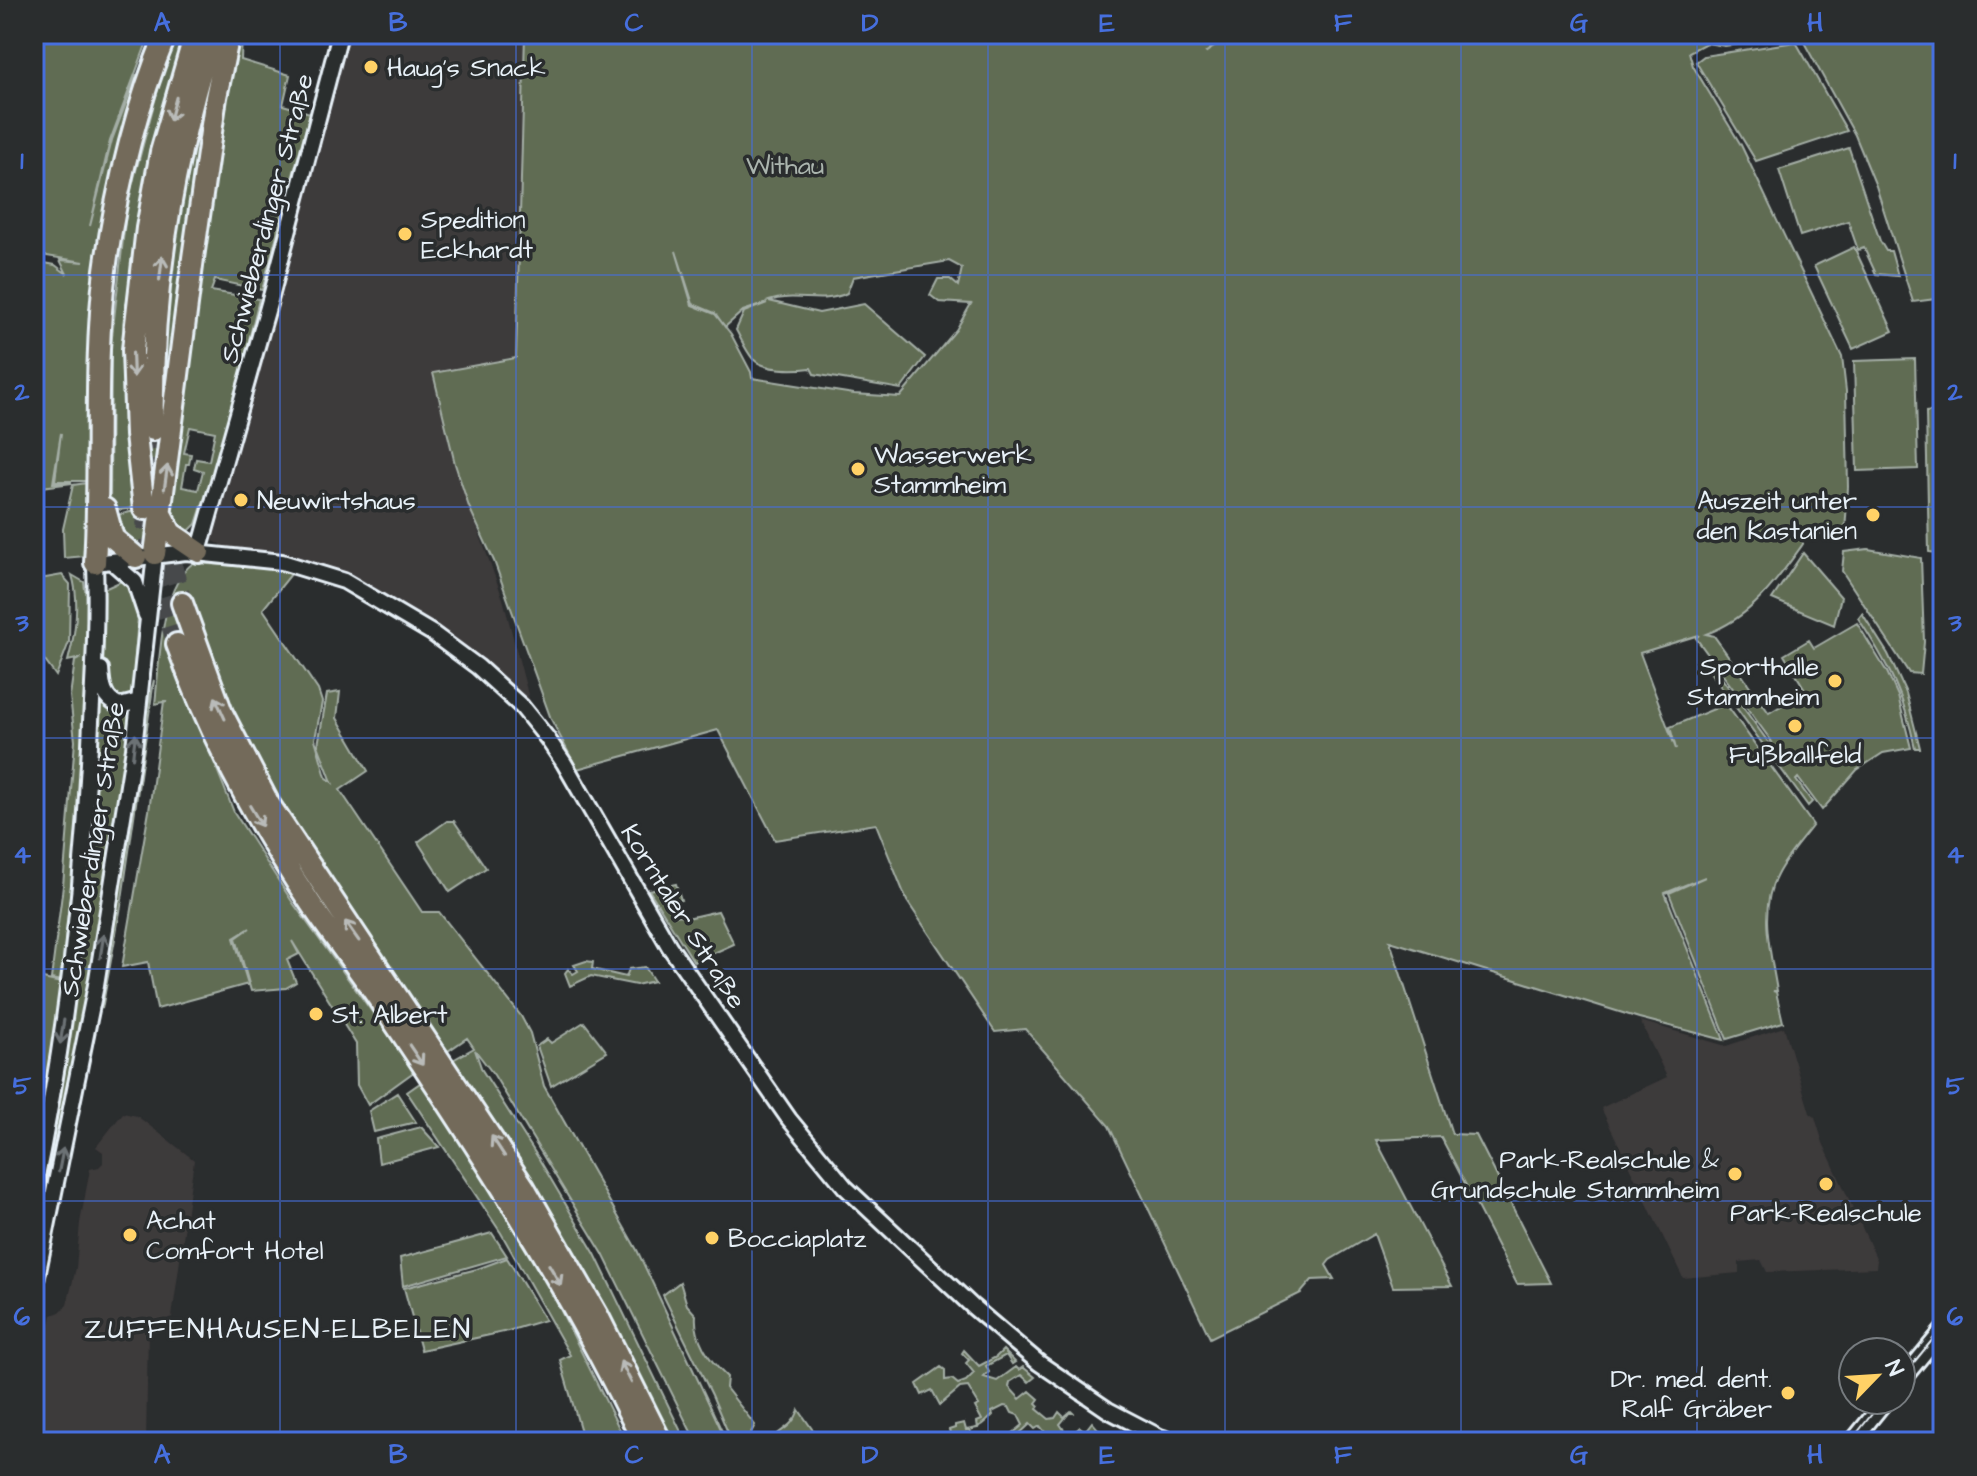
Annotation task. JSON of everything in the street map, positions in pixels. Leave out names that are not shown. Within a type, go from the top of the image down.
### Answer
[{"type":"highway","points":[[103,562],[97,477],[105,272],[130,143],[166,34]]},
{"type":"highway","points":[[195,34],[161,152],[147,228],[133,350],[136,435],[152,512],[171,533],[199,552]]},
{"type":"highway","points":[[153,430],[155,320],[165,239],[188,117],[212,34]]},
{"type":"highway","points":[[97,477],[105,490],[105,511],[110,532],[117,542],[146,556],[216,97],[229,34]]},
{"type":"highway","points":[[182,603],[222,713],[263,794],[524,1187],[598,1316],[661,1442]]},
{"type":"highway","points":[[177,644],[206,721],[254,813],[312,906],[383,1006],[508,1195],[576,1313],[643,1442]]},
{"type":"street","name":"Schwieberdinger Straße","points":[[199,552],[272,293],[340,34]]},
{"type":"street","name":"Korntaler Straße","points":[[103,562],[199,552],[269,559],[344,581],[432,633],[478,667],[539,728],[564,763],[652,918],[789,1119],[845,1187],[973,1307],[1039,1363],[1108,1410],[1176,1442]]},
{"type":"street","name":"Schwieberdinger Straße","points":[[34,1291],[96,985],[148,627],[146,556]]},
{"type":"street","name":"Schwieberdinger Straße","points":[[34,1191],[70,985],[88,813],[95,633],[103,562]]},
{"type":"street","points":[[103,562],[135,582],[148,627]]},
{"type":"street","points":[[95,633],[102,686],[108,700],[120,706],[139,701]]},
{"type":"street","points":[[1917,1362],[1943,1330]]},
{"type":"street","points":[[1852,1442],[1873,1416]]},
{"type":"shaded area","points":[[333,34],[525,34],[515,357],[433,374],[454,464],[503,599],[531,706],[430,632],[377,598],[316,576],[269,567],[211,540],[231,426]]},
{"type":"shaded area","name":"Park-Realschule & Grundschule Stammheim","points":[[1640,1021],[1726,1046],[1784,1027],[1810,1113],[1815,1117],[1823,1143],[1877,1260],[1876,1268],[1767,1272],[1761,1260],[1739,1262],[1739,1273],[1683,1278],[1601,1108],[1667,1077]]},
{"type":"shaded area","points":[[123,1113],[137,1116],[194,1160],[172,1317],[148,1328],[146,1442],[34,1442],[34,1394],[52,1315],[67,1305],[76,1268],[90,1169],[103,1163],[103,1152],[96,1147]]},
{"type":"green space","points":[[34,34],[150,34],[110,141],[90,226],[112,140],[137,74],[96,263],[87,481],[55,481],[61,433],[53,483],[72,483],[34,488],[34,261],[55,265],[67,274],[60,260],[84,262],[34,254]]},
{"type":"green space","points":[[173,34],[184,34],[156,131],[123,323],[134,508],[110,511],[111,346],[127,204]]},
{"type":"green space","points":[[216,34],[163,430],[162,309],[174,206]]},
{"type":"green space","points":[[239,34],[242,34],[241,60],[290,75],[283,105],[310,113],[262,290],[215,280],[211,291],[259,299],[226,434],[196,524],[186,534],[168,522],[229,55]],"holes":[[[190,427],[215,432],[209,461],[196,459],[194,468],[203,471],[198,490],[182,487],[191,454],[184,453]]]},
{"type":"green space","name":"Withau","points":[[525,34],[1230,34],[1205,53],[1234,34],[1943,34],[1943,298],[1913,302],[1876,186],[1855,135],[1800,35],[1725,46],[1706,43],[1689,52],[1693,66],[1741,145],[1842,357],[1846,391],[1848,487],[1843,536],[1802,531],[1803,544],[1761,597],[1736,619],[1706,634],[1714,636],[1769,713],[1806,691],[1784,655],[1809,640],[1814,648],[1857,623],[1898,696],[1911,748],[1883,753],[1857,770],[1822,810],[1798,778],[1796,780],[1812,802],[1808,806],[1710,672],[1715,669],[1769,743],[1772,742],[1696,638],[1699,635],[1640,653],[1676,749],[1670,727],[1726,704],[1813,825],[1781,868],[1771,888],[1768,903],[1769,947],[1777,991],[1773,991],[1776,992],[1783,1022],[1727,1039],[1669,893],[1705,877],[1665,893],[1724,1040],[1639,1018],[1390,941],[1452,1134],[1476,1135],[1551,1283],[1517,1284],[1441,1137],[1376,1140],[1452,1286],[1393,1287],[1374,1234],[1330,1260],[1326,1265],[1334,1279],[1312,1280],[1301,1293],[1210,1338],[1109,1126],[1025,1029],[995,1032],[907,901],[876,824],[775,840],[718,730],[577,769],[551,719],[494,561],[469,507],[433,373],[516,358]],"holes":[[[676,251],[693,304],[715,313],[722,322],[715,314],[692,305]],[[949,261],[962,268],[958,286],[950,279],[938,279],[930,295],[939,302],[971,304],[956,330],[900,397],[854,394],[752,378],[725,327],[743,311],[767,303],[744,312],[736,330],[758,363],[780,369],[811,368],[814,374],[901,389],[925,357],[864,304],[819,313],[769,301],[838,296],[847,293],[853,277]]]},
{"type":"green space","points":[[1796,42],[1847,131],[1756,161],[1696,62],[1704,56]]},
{"type":"green space","points":[[1849,148],[1880,241],[1886,251],[1891,251],[1898,276],[1876,274],[1864,248],[1858,250],[1848,221],[1800,236],[1779,170]]},
{"type":"green space","points":[[1854,247],[1893,331],[1853,349],[1814,266]]},
{"type":"green space","points":[[1915,359],[1918,469],[1857,471],[1854,361]]},
{"type":"green space","points":[[1943,410],[1943,554],[1929,552],[1926,412]]},
{"type":"green space","points":[[165,431],[153,534],[144,547],[130,549],[109,517],[152,507],[144,433]]},
{"type":"green space","points":[[87,483],[85,556],[64,558],[63,529],[73,485]]},
{"type":"green space","points":[[1868,549],[1921,558],[1924,642],[1921,674],[1909,673],[1842,571],[1844,552]]},
{"type":"green space","points":[[1803,553],[1841,597],[1834,625],[1772,599]]},
{"type":"green space","points":[[193,563],[292,573],[263,609],[318,690],[322,702],[315,739],[326,777],[332,782],[318,745],[327,694],[340,692],[337,718],[368,771],[340,790],[422,912],[439,912],[521,1016],[530,1033],[544,1086],[637,1250],[727,1442],[696,1442],[603,1254],[494,1075],[475,1050],[482,1070],[595,1254],[686,1442],[668,1442],[488,1114],[451,1061],[474,1048],[467,1038],[445,1053],[266,787],[226,703],[192,598],[172,604],[183,641],[168,647],[234,812],[293,903],[415,1071],[368,1105],[357,1085],[356,1044],[292,941],[299,954],[287,960],[296,982],[286,988],[251,991],[236,938],[250,928],[234,938],[248,984],[157,1009],[148,962],[122,967],[164,702],[155,704],[167,608],[173,590]]},
{"type":"green space","points":[[62,575],[70,584],[69,642],[56,676],[34,646],[34,580]]},
{"type":"green space","points":[[72,575],[84,582],[88,591],[83,772],[61,981],[51,979],[63,886],[75,741],[70,696],[75,661],[81,658],[68,661],[76,618]]},
{"type":"green space","points":[[126,579],[139,604],[132,697],[121,700],[111,696],[99,642],[102,590]]},
{"type":"green space","points":[[1862,613],[1888,654],[1906,693],[1920,748],[1915,748],[1894,680],[1858,618]]},
{"type":"green space","points":[[154,680],[121,906],[102,1009],[105,968],[144,720]]},
{"type":"green space","points":[[101,698],[131,710],[104,904],[34,1263],[34,1245],[80,958]]},
{"type":"green space","points":[[447,821],[454,821],[486,868],[450,892],[418,842]]},
{"type":"green space","points":[[676,884],[681,900],[670,902],[674,916],[685,915],[687,918],[718,911],[734,944],[694,962],[649,890]]},
{"type":"green space","points":[[593,962],[592,969],[626,977],[629,969],[645,967],[654,981],[636,985],[591,976],[570,986],[565,973],[568,969],[573,974],[578,971],[574,965]]},
{"type":"green space","points":[[34,977],[70,985],[34,1149]]},
{"type":"green space","points":[[584,1022],[607,1052],[551,1086],[537,1046],[547,1039],[551,1043]]},
{"type":"green space","points":[[423,1081],[518,1224],[626,1442],[584,1442],[560,1360],[570,1355],[501,1233],[407,1092]]},
{"type":"green space","points":[[397,1093],[416,1122],[374,1132],[369,1111]]},
{"type":"green space","points":[[421,1127],[439,1147],[379,1163],[376,1139]]},
{"type":"green space","points":[[492,1233],[507,1256],[403,1286],[400,1258]]},
{"type":"green space","points":[[507,1258],[545,1320],[421,1350],[404,1288]]},
{"type":"green space","points":[[680,1282],[687,1305],[696,1315],[704,1349],[727,1377],[726,1388],[755,1425],[746,1442],[732,1442],[663,1295]]},
{"type":"green space","points":[[964,1350],[979,1366],[1003,1350],[1015,1362],[1012,1364],[1006,1355],[986,1366],[989,1372],[984,1377],[997,1381],[1016,1367],[1019,1370],[1023,1367],[1035,1377],[1029,1382],[1021,1375],[1010,1382],[1009,1387],[1020,1399],[1030,1391],[1039,1399],[1037,1409],[1049,1419],[1055,1418],[1059,1412],[1064,1417],[1071,1411],[1073,1413],[1069,1413],[1060,1424],[1069,1437],[1080,1427],[1085,1431],[1092,1422],[1098,1429],[1094,1433],[1098,1438],[1094,1436],[1087,1442],[1053,1442],[1040,1426],[1035,1429],[1030,1424],[1015,1438],[1012,1434],[1023,1425],[1009,1407],[992,1412],[993,1415],[978,1427],[977,1422],[982,1420],[975,1407],[979,1405],[968,1387],[960,1388],[940,1405],[932,1390],[922,1395],[917,1384],[941,1367],[945,1370],[945,1380],[952,1379],[958,1384],[974,1373],[966,1363],[969,1360],[962,1353]]},
{"type":"green space","points":[[799,1410],[821,1442],[769,1442],[793,1421]]},
{"type":"green space","points":[[964,1423],[966,1430],[975,1429],[970,1430],[974,1442],[953,1442],[949,1430]]},
{"type":"tunnel","points":[[153,430],[158,498]]},
{"type":"tunnel","points":[[144,509],[154,571],[177,644]]},
{"type":"tunnel","points":[[164,534],[182,603]]},
{"type":"tram line","points":[[1917,1359],[1943,1327]]},
{"type":"tram line","points":[[1850,1442],[1870,1416]]},
{"type":"place","name":"Haug's Snack","points":[[371,67]]},
{"type":"place","name":"Spedition Eckhardt","points":[[405,234]]},
{"type":"place","name":"Wasserwerk Stammheim","points":[[858,469]]},
{"type":"place","name":"Neuwirtshaus","points":[[241,500]]},
{"type":"place","name":"Auszeit unter den Kastanien","points":[[1873,515]]},
{"type":"place","name":"Sporthalle Stammheim","points":[[1835,681]]},
{"type":"place","name":"Fußballfeld","points":[[1795,726]]},
{"type":"place","name":"St. Albert","points":[[316,1014]]},
{"type":"place","name":"Park-Realschule & Grundschule Stammheim","points":[[1735,1174]]},
{"type":"place","name":"Park-Realschule","points":[[1826,1184]]},
{"type":"place","name":"Achat Comfort Hotel","points":[[130,1235]]},
{"type":"place","name":"Bocciaplatz","points":[[712,1238]]},
{"type":"place","name":"Dr. med. dent. Ralf Gräber","points":[[1788,1393]]},
{"type":"district","name":"ZUFFENHAUSEN-ELBELEN","points":[[278,1328]]}]
